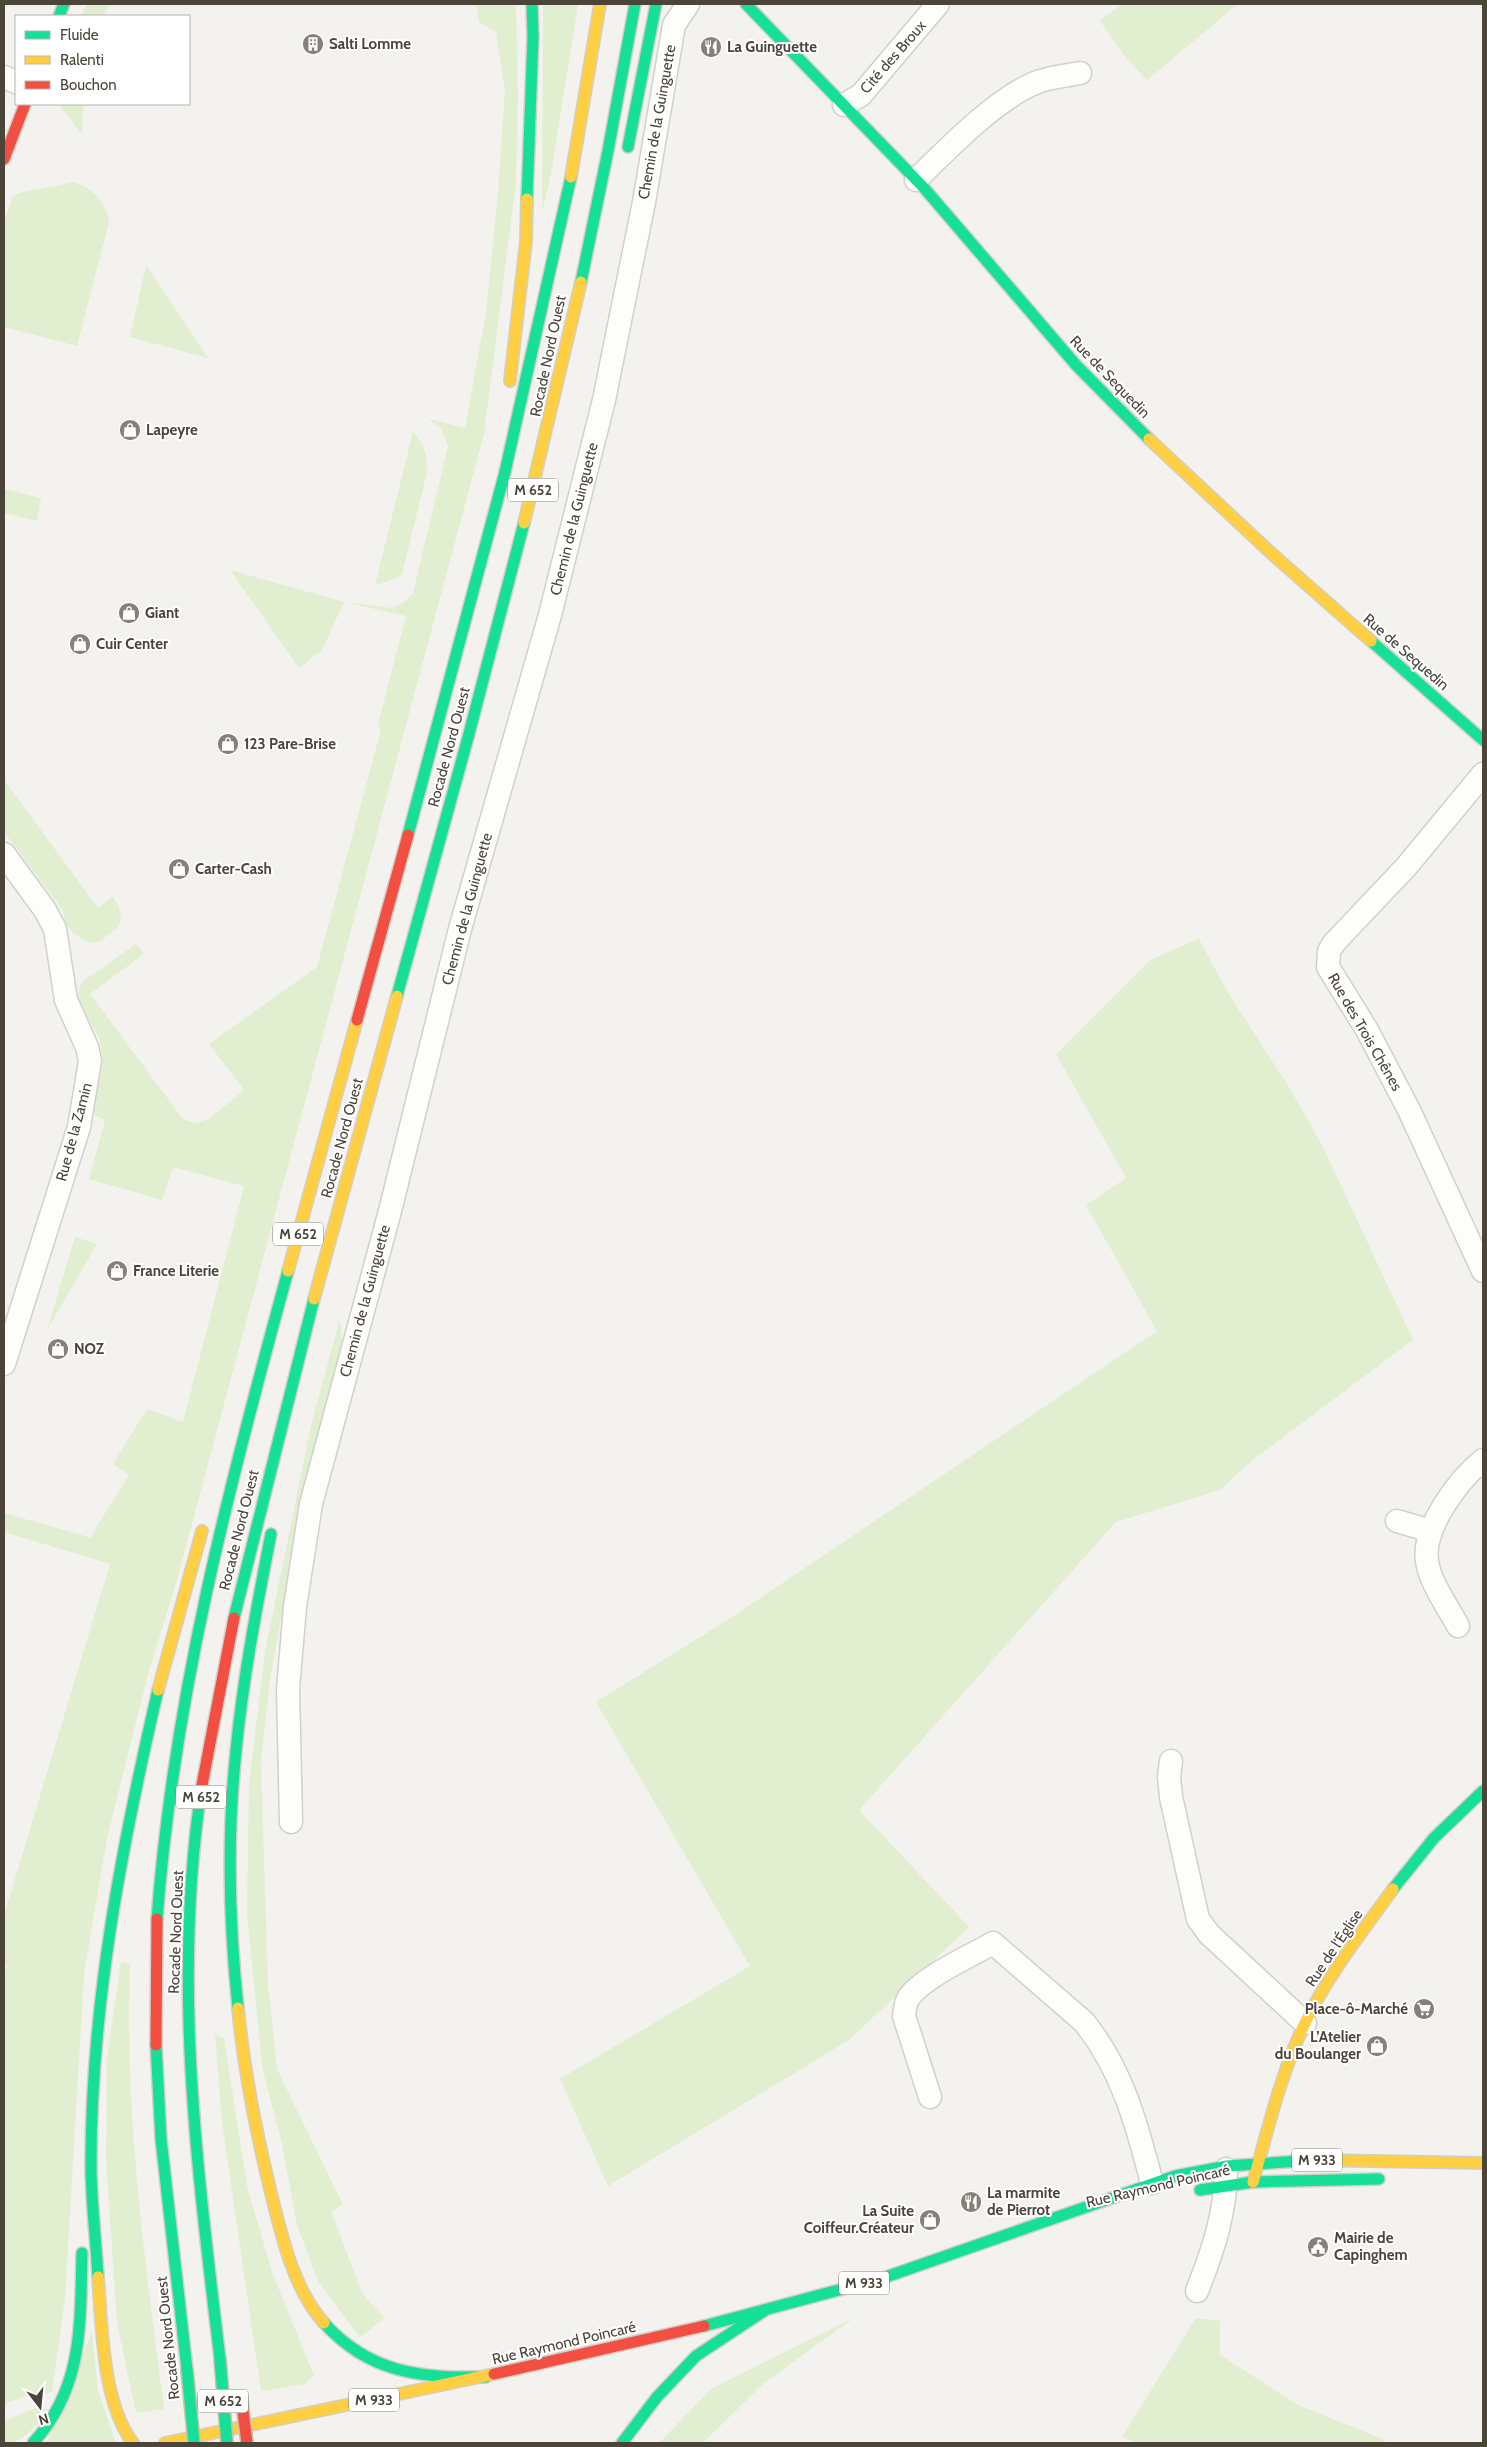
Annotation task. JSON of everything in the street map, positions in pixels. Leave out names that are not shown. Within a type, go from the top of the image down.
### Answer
[{"type":"main road","points":[[509,390],[526,241],[533,46],[532,4]]},
{"type":"main road","name":"Rocade Nord Ouest","points":[[194,2443],[164,2172],[157,2083],[155,2003],[158,1904],[166,1803],[182,1700],[222,1518],[246,1425],[450,682],[505,472],[574,163],[600,4]]},
{"type":"main road","name":"Rocade Nord Ouest","points":[[227,2443],[191,2081],[188,1933],[193,1868],[205,1765],[239,1589],[327,1248],[508,589],[543,448],[606,166],[635,4]]},
{"type":"main road","points":[[625,159],[656,4]]},
{"type":"main road","name":"Rue de Sequedin","points":[[746,4],[916,180],[1076,365],[1157,447],[1271,553],[1483,740]]},
{"type":"main road","points":[[4,159],[25,105]]},
{"type":"main road","points":[[543,448],[585,319]]},
{"type":"main road","points":[[505,472],[507,406]]},
{"type":"main road","points":[[289,1448],[327,1248]]},
{"type":"main road","points":[[220,1483],[246,1425]]},
{"type":"main road","points":[[33,2443],[50,2426],[56,2416],[67,2392],[72,2374],[80,2303],[84,2207],[90,2184],[97,2038],[117,1891],[152,1717],[171,1638],[207,1516]]},
{"type":"main road","points":[[273,1525],[245,1675],[233,1782],[230,1838],[234,1973],[241,2035],[253,2111],[277,2216],[290,2257],[309,2299],[334,2334],[357,2353],[382,2367],[421,2376],[486,2377]]},
{"type":"main road","name":"Rue de l'Église","points":[[1253,2182],[1292,2053],[1305,2023],[1344,1957],[1413,1862],[1447,1824],[1483,1791]]},
{"type":"main road","points":[[191,2081],[214,2206]]},
{"type":"main road","name":"Rue Raymond Poincaré","points":[[1187,2193],[1259,2162],[1329,2160],[1483,2163]]},
{"type":"main road","name":"Rue Raymond Poincaré","points":[[165,2443],[486,2377],[764,2311],[860,2284],[964,2250],[1152,2183],[1226,2176],[1253,2182],[1394,2179]]},
{"type":"main road","points":[[90,2184],[94,2207],[102,2321],[110,2389],[122,2429],[133,2443]]},
{"type":"main road","name":"Rue Raymond Poincaré","points":[[964,2250],[1110,2211]]},
{"type":"main road","points":[[622,2443],[657,2397],[696,2356],[764,2311]]},
{"type":"main road","points":[[239,2384],[247,2443]]},
{"type":"street","name":"Chemin de la Guinguette","points":[[291,1822],[288,1689],[295,1607],[311,1504],[390,1211],[460,928],[550,615],[606,391],[644,202],[674,24],[688,4]]},
{"type":"street","name":"Cité des Broux","points":[[844,105],[861,95],[938,4]]},
{"type":"street","points":[[916,180],[987,115],[1026,87],[1037,82],[1080,73]]},
{"type":"street","name":"Rue des Trois Chênes","points":[[1483,774],[1406,867],[1334,943],[1328,959],[1332,974],[1367,1030],[1413,1118],[1483,1271]]},
{"type":"street","name":"Rue de la Zamin","points":[[4,854],[45,910],[55,929],[66,1000],[87,1047],[90,1061],[78,1126],[4,1364]]},
{"type":"street","points":[[1458,1626],[1430,1572],[1426,1560],[1431,1531],[1455,1490],[1483,1460]]},
{"type":"street","points":[[1397,1521],[1431,1531]]},
{"type":"street","points":[[1171,1761],[1169,1777],[1171,1797],[1195,1911],[1202,1928],[1305,2023]]},
{"type":"street","points":[[930,2097],[904,2016],[905,2005],[916,1990],[952,1966],[993,1943],[1084,2022],[1106,2052],[1122,2083],[1152,2183]]},
{"type":"street","points":[[1197,2291],[1224,2208],[1226,2176]]},
{"type":"green space","points":[[87,4],[110,4],[104,15],[82,15]]},
{"type":"green space","points":[[476,4],[516,4],[518,99],[516,182],[484,434],[178,1576],[148,1674],[107,1838],[84,1974],[65,2298],[52,2393],[34,2393],[4,2404],[4,1975],[7,1965],[4,1964],[4,1915],[110,1564],[4,1532],[4,1513],[92,1538],[94,1531],[129,1475],[113,1464],[147,1409],[183,1422],[244,1186],[173,1167],[162,1200],[89,1179],[105,1120],[91,1113],[103,1063],[100,1040],[77,997],[82,982],[136,944],[144,954],[90,994],[183,1119],[195,1123],[209,1119],[244,1090],[209,1044],[317,967],[381,730],[378,724],[406,616],[344,602],[391,608],[403,603],[413,593],[448,446],[442,430],[429,419],[465,428],[486,313],[498,193],[505,90],[496,32],[479,22]]},
{"type":"green space","points":[[543,4],[578,4],[551,174],[542,213]]},
{"type":"green space","points":[[1122,4],[1238,4],[1147,80],[1127,59],[1100,21]]},
{"type":"green space","points":[[60,105],[83,105],[82,135]]},
{"type":"green space","points":[[74,182],[87,188],[98,197],[108,215],[109,222],[77,346],[4,327],[4,222],[13,196],[19,193]]},
{"type":"green space","points":[[146,265],[208,358],[130,337]]},
{"type":"green space","points":[[413,432],[424,450],[427,460],[427,472],[402,574],[395,579],[375,585]]},
{"type":"green space","points":[[4,489],[41,498],[37,521],[4,513]]},
{"type":"green space","points":[[230,570],[344,602],[322,650],[299,668]]},
{"type":"green space","points":[[4,780],[98,908],[113,897],[119,907],[121,920],[117,928],[99,942],[91,943],[74,934],[66,924],[63,910],[4,832]]},
{"type":"green space","points":[[1199,939],[1228,993],[1289,1087],[1324,1149],[1413,1340],[1249,1463],[1220,1490],[1116,1522],[859,1810],[969,1927],[849,2040],[608,2186],[560,2079],[750,1966],[596,1702],[729,1619],[1157,1331],[1086,1205],[1126,1178],[1056,1054],[1150,960]]},
{"type":"green space","points":[[75,1237],[97,1244],[47,1330]]},
{"type":"green space","points":[[340,1319],[343,1349],[283,1608],[270,1679],[261,1762],[268,1985],[277,2069],[343,2205],[331,2211],[362,2293],[384,2318],[360,2338],[318,2281],[297,2225],[282,2144],[262,2067],[247,1914],[249,1784],[265,1652],[312,1421]]},
{"type":"green space","points":[[121,1962],[130,1963],[130,2075],[133,2131],[143,2242],[164,2409],[136,2413],[117,2323],[106,2160],[107,2058]]},
{"type":"green space","points":[[215,2035],[224,2038],[247,2186],[272,2272],[314,2376],[304,2384],[261,2391],[222,2122]]},
{"type":"green space","points":[[855,2317],[764,2383],[703,2443],[659,2443],[711,2389]]},
{"type":"green space","points":[[1196,2318],[1220,2321],[1220,2355],[1298,2405],[1385,2440],[1383,2443],[1136,2443],[1122,2437]]},
{"type":"green space","points":[[92,2331],[98,2391],[116,2443],[46,2443]]},
{"type":"green space","points":[[36,2408],[50,2409],[30,2432],[18,2440],[4,2443],[4,2421]]},
{"type":"traffic: fast","points":[[59,15],[64,4]]},
{"type":"traffic: fast","points":[[527,199],[533,37],[532,4]]},
{"type":"traffic: fast","points":[[581,282],[608,151],[635,4]]},
{"type":"traffic: fast","points":[[628,147],[656,4]]},
{"type":"traffic: fast","points":[[746,4],[925,189],[1076,365],[1149,439]]},
{"type":"traffic: fast","points":[[408,835],[505,472],[571,177]]},
{"type":"traffic: fast","points":[[397,996],[469,734],[524,523]]},
{"type":"traffic: fast","points":[[1371,641],[1483,740]]},
{"type":"traffic: fast","points":[[157,1919],[176,1753],[190,1672],[225,1511],[288,1271]]},
{"type":"traffic: fast","points":[[234,1618],[314,1299]]},
{"type":"traffic: fast","points":[[238,2008],[230,1880],[233,1783],[246,1669],[271,1534]]},
{"type":"traffic: fast","points":[[98,2277],[91,2164],[96,2044],[111,1925],[121,1866],[158,1690]]},
{"type":"traffic: fast","points":[[202,1785],[193,1857],[188,2001],[196,2144],[220,2359]]},
{"type":"traffic: fast","points":[[1393,1889],[1434,1838],[1483,1791]]},
{"type":"traffic: fast","points":[[156,2045],[161,2139],[187,2369]]},
{"type":"traffic: fast","points":[[704,2326],[880,2279],[1175,2176],[1227,2166],[1314,2160]]},
{"type":"traffic: fast","points":[[1200,2190],[1253,2182],[1379,2179]]},
{"type":"traffic: fast","points":[[33,2443],[50,2422],[62,2400],[76,2354],[81,2305],[82,2253]]},
{"type":"traffic: fast","points":[[622,2443],[657,2397],[696,2356],[764,2311]]},
{"type":"traffic: fast","points":[[324,2323],[342,2340],[360,2353],[398,2370],[440,2376],[486,2377]]},
{"type":"traffic: fast","points":[[220,2359],[227,2443]]},
{"type":"traffic: fast","points":[[187,2369],[194,2443]]},
{"type":"traffic: slow","points":[[571,177],[600,4]]},
{"type":"traffic: slow","points":[[510,381],[526,241],[527,199]]},
{"type":"traffic: slow","points":[[524,523],[581,282]]},
{"type":"traffic: slow","points":[[1149,439],[1271,553],[1371,641]]},
{"type":"traffic: slow","points":[[314,1299],[397,996]]},
{"type":"traffic: slow","points":[[288,1271],[357,1020]]},
{"type":"traffic: slow","points":[[158,1690],[202,1531]]},
{"type":"traffic: slow","points":[[1253,2182],[1282,2081],[1305,2023],[1335,1971],[1393,1889]]},
{"type":"traffic: slow","points":[[238,2008],[251,2101],[280,2227],[290,2261],[304,2294],[324,2323]]},
{"type":"traffic: slow","points":[[1314,2160],[1483,2163]]},
{"type":"traffic: slow","points":[[98,2277],[105,2363],[109,2386],[115,2407],[133,2443]]},
{"type":"traffic: slow","points":[[165,2443],[494,2374]]},
{"type":"traffic: jam","points":[[4,159],[25,105]]},
{"type":"traffic: jam","points":[[357,1020],[408,835]]},
{"type":"traffic: jam","points":[[202,1785],[234,1618]]},
{"type":"traffic: jam","points":[[156,2045],[157,1919]]},
{"type":"traffic: jam","points":[[494,2374],[704,2326]]},
{"type":"traffic: jam","points":[[241,2395],[247,2443]]},
{"type":"place","name":"Salti Lomme","points":[[313,44]]},
{"type":"place","name":"La Guinguette","points":[[711,47]]},
{"type":"place","name":"Lapeyre","points":[[130,430]]},
{"type":"place","name":"Giant","points":[[129,613]]},
{"type":"place","name":"Cuir Center","points":[[80,644]]},
{"type":"place","name":"123 Pare-Brise","points":[[228,744]]},
{"type":"place","name":"Carter-Cash","points":[[179,869]]},
{"type":"place","name":"France Literie","points":[[117,1271]]},
{"type":"place","name":"NOZ","points":[[58,1349]]},
{"type":"place","name":"Place-ô-Marché","points":[[1424,2009]]},
{"type":"place","name":"L’Atelier du Boulanger","points":[[1377,2046]]},
{"type":"place","name":"La marmite de Pierrot","points":[[971,2202]]},
{"type":"place","name":"La Suite Coiffeur.Créateur","points":[[930,2220]]},
{"type":"place","name":"Mairie de Capinghem","points":[[1318,2247]]}]
